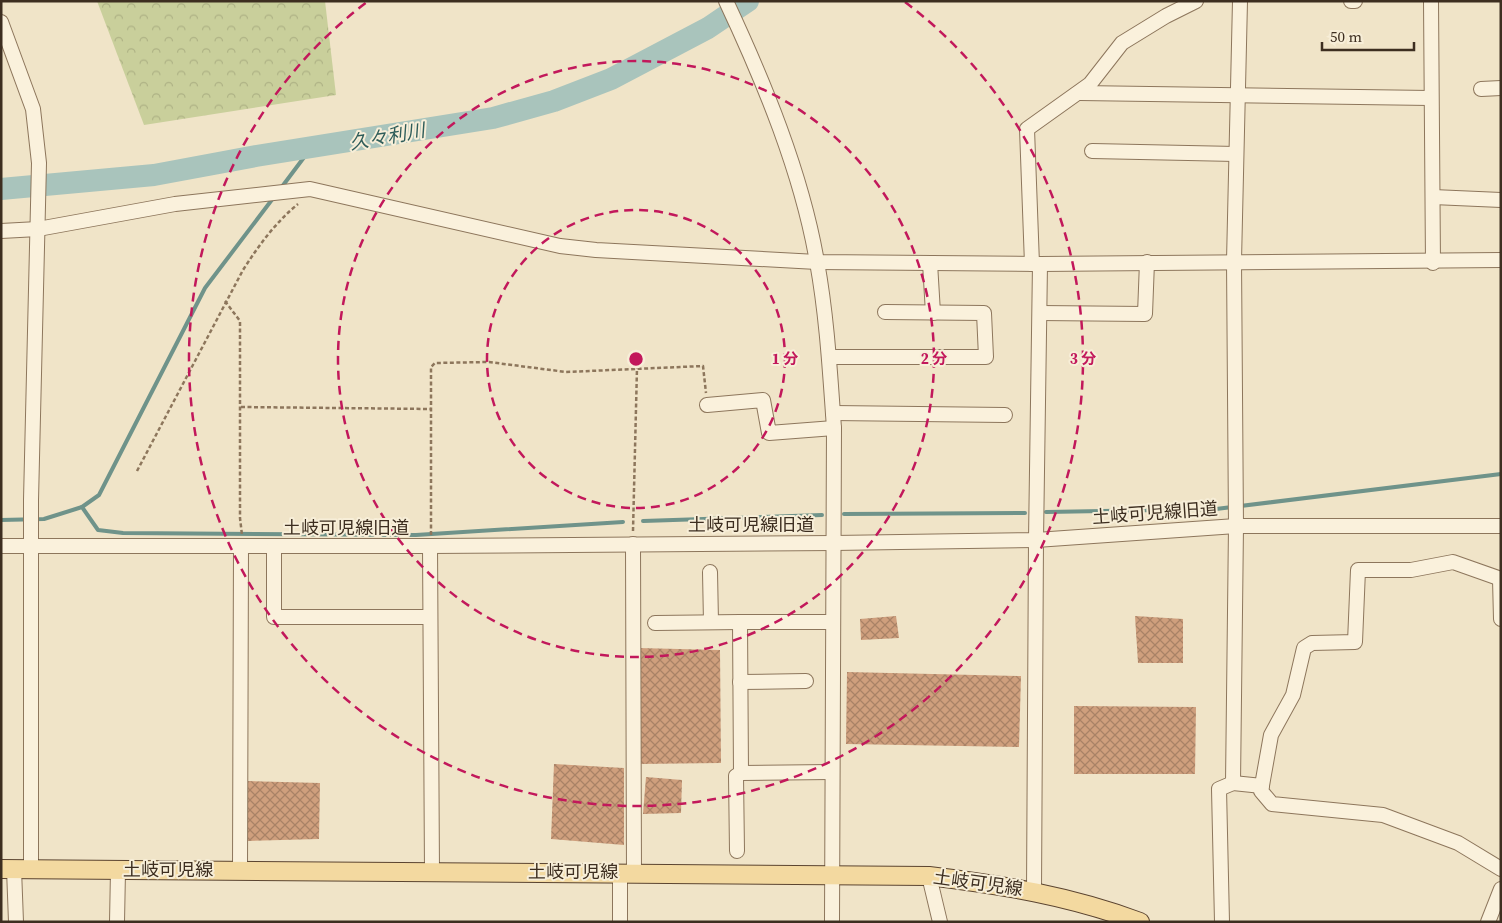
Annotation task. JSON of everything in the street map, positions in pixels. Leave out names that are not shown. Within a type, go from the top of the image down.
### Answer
[{"type":"main road","name":"土岐可児線","points":[[16,869],[929,876],[1034,891],[1095,906],[1140,922]]},
{"type":"street","points":[[726,1],[748,50],[789,158],[817,262],[829,357],[834,428],[830,874],[832,922]]},
{"type":"street","points":[[1034,891],[1036,540],[1040,314],[1027,129],[1080,93],[1090,84],[1122,43],[1166,16],[1196,1]]},
{"type":"street","points":[[1233,783],[1236,521],[1234,261],[1240,1]]},
{"type":"street","points":[[1430,1],[1433,263]]},
{"type":"street","points":[[1,22],[7,52],[33,109],[39,163],[31,500],[31,612],[16,869],[16,922]]},
{"type":"street","points":[[1481,89],[1501,88]]},
{"type":"street","points":[[1080,93],[1430,98]]},
{"type":"street","points":[[1092,151],[1236,154]]},
{"type":"street","points":[[1,231],[175,204],[306,190],[560,246],[817,262],[1036,264],[1234,261],[1433,263],[1501,260]]},
{"type":"street","points":[[1433,196],[1501,200]]},
{"type":"street","points":[[1040,314],[1145,314],[1147,262]]},
{"type":"street","points":[[930,263],[933,313]]},
{"type":"street","points":[[829,357],[986,357],[984,313],[885,312]]},
{"type":"street","points":[[707,404],[763,400],[768,434],[834,428]]},
{"type":"street","points":[[833,413],[1005,415]]},
{"type":"street","name":"土岐可児線旧道","points":[[1,546],[31,539],[241,546],[1036,540],[1236,521],[1501,526]]},
{"type":"street","points":[[620,922],[627,873],[633,544]]},
{"type":"street","points":[[240,870],[241,546]]},
{"type":"street","points":[[274,546],[274,617],[430,617]]},
{"type":"street","points":[[430,546],[432,872]]},
{"type":"street","points":[[1501,619],[1500,579],[1452,562],[1411,570],[1358,570],[1356,642],[1312,643],[1304,648],[1293,695],[1271,735],[1262,786],[1262,791],[1272,804],[1383,815],[1458,842],[1501,869]]},
{"type":"street","points":[[710,572],[711,622]]},
{"type":"street","points":[[740,622],[741,773]]},
{"type":"street","points":[[655,623],[833,622]]},
{"type":"street","points":[[740,682],[806,681]]},
{"type":"street","points":[[737,851],[736,776],[741,773],[831,772]]},
{"type":"street","points":[[1222,922],[1219,789],[1233,783],[1262,786]]},
{"type":"street","points":[[117,922],[118,871]]},
{"type":"street","points":[[929,876],[940,922]]},
{"type":"street","points":[[1488,922],[1501,889]]},
{"type":"path","points":[[137,472],[225,301],[262,240],[306,190]]},
{"type":"path","points":[[225,301],[240,321],[240,518],[242,526]]},
{"type":"path","points":[[430,525],[432,366],[435,363],[489,362],[566,372],[703,366],[707,404]]},
{"type":"path","points":[[633,544],[637,368]]},
{"type":"path","points":[[241,407],[431,409]]},
{"type":"green space","points":[[97,1],[325,1],[336,95],[144,125]]},
{"type":"building","points":[[896,616],[899,638],[861,640],[860,619]]},
{"type":"building","points":[[1135,616],[1183,619],[1183,663],[1138,663]]},
{"type":"building","points":[[638,648],[720,650],[721,763],[639,764]]},
{"type":"building","points":[[847,672],[1021,676],[1019,747],[846,744]]},
{"type":"building","points":[[1074,706],[1196,707],[1195,774],[1074,774]]},
{"type":"building","points":[[554,764],[624,768],[624,845],[551,839]]},
{"type":"building","points":[[646,777],[682,780],[681,813],[643,814]]},
{"type":"building","points":[[247,781],[320,783],[319,839],[247,841]]},
{"type":"waterway","name":"久々利川","points":[[1,189],[154,175],[256,156],[493,118],[554,101],[611,79],[708,28],[748,1]]},
{"type":"waterway","points":[[281,188],[311,148]]},
{"type":"waterway","points":[[82,507],[99,495],[205,288],[274,197]]},
{"type":"waterway","points":[[1046,512],[1216,509],[1501,474]]},
{"type":"waterway","points":[[1,520],[44,519],[82,507],[98,530],[123,533],[416,535],[623,522]]},
{"type":"waterway","points":[[844,514],[1025,513]]},
{"type":"waterway","points":[[643,521],[822,515]]}]
